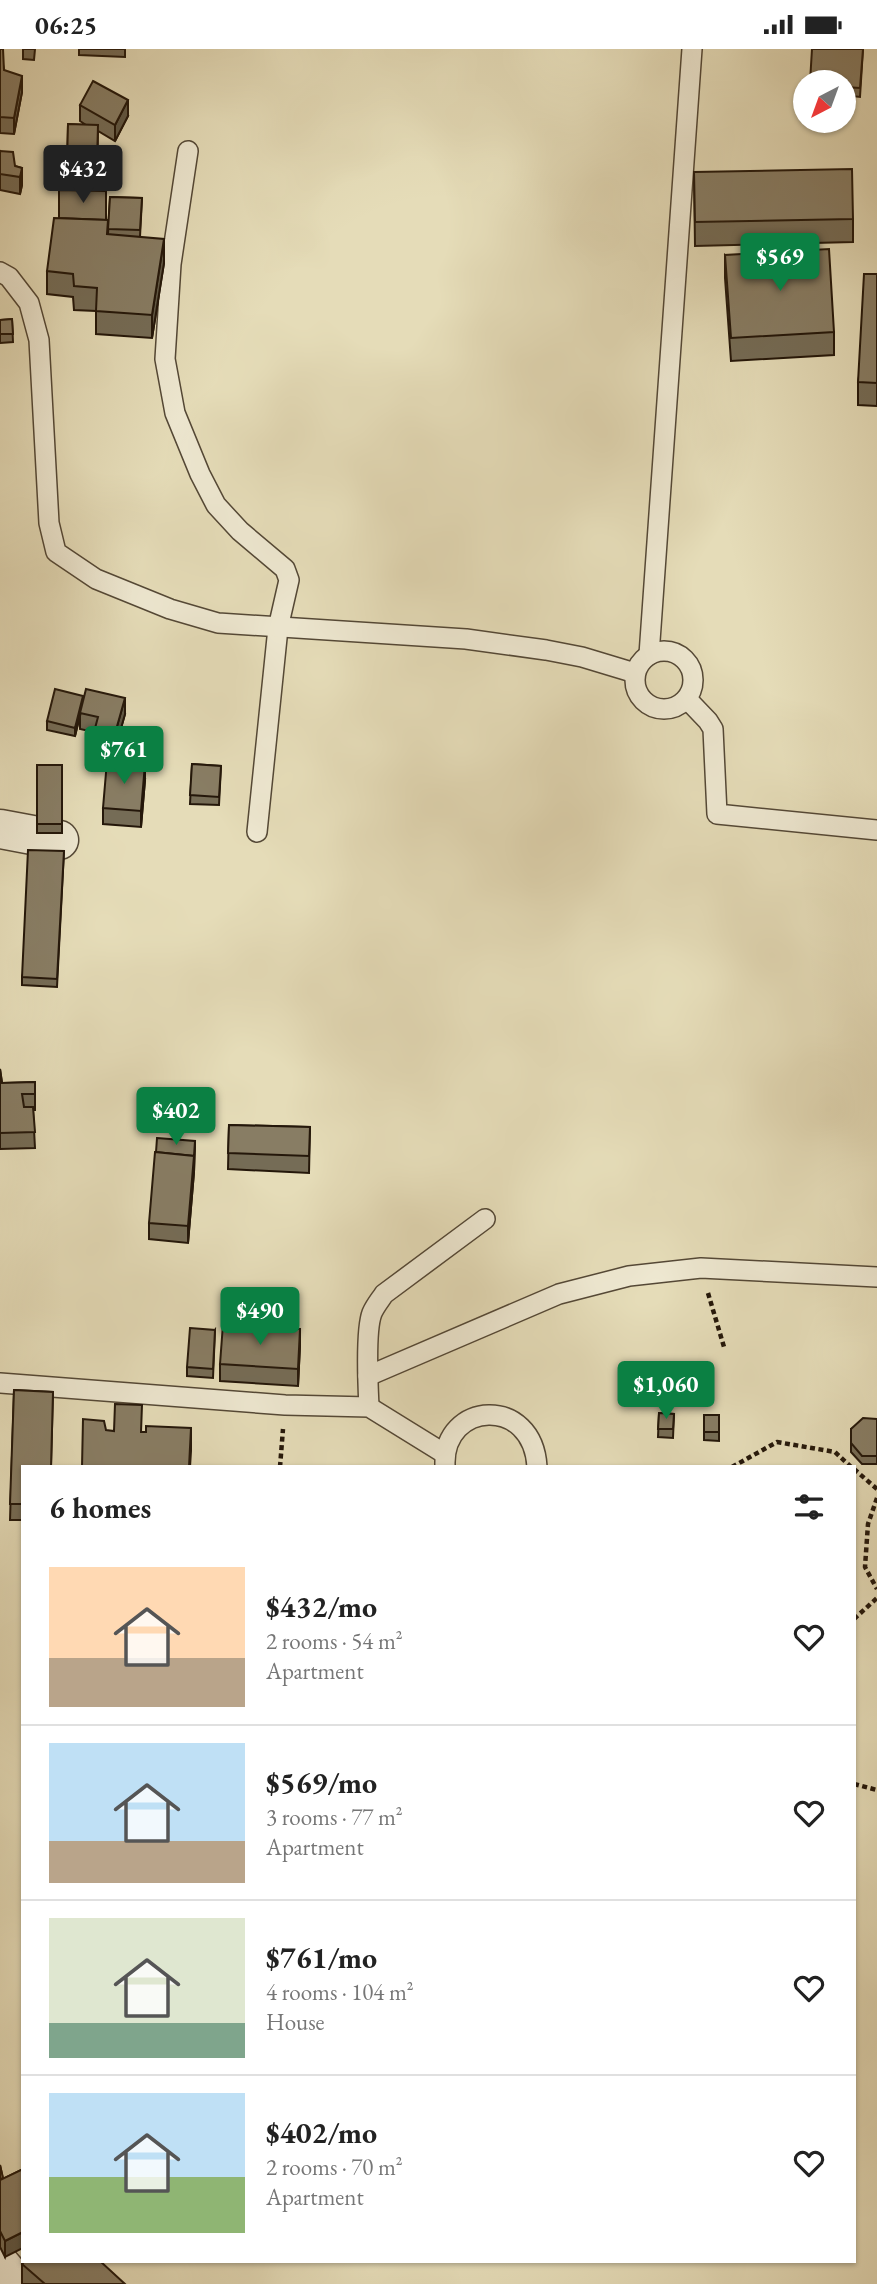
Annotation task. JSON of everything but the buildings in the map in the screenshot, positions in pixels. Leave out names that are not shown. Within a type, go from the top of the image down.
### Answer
[{"type":"street","points":[[0,829],[59,840]]},
{"type":"street","points":[[0,2264],[17,2284]]},
{"type":"lane","points":[[649,655],[692,49]]},
{"type":"lane","points":[[188,151],[171,264],[165,359],[174,413],[216,505],[240,531],[285,569],[289,580],[278,628],[257,832]]},
{"type":"lane","points":[[0,272],[9,277],[29,303],[39,340],[49,523],[56,552],[96,579],[170,609],[218,623],[466,639],[570,654],[635,673]]},
{"type":"lane","points":[[660,651],[671,652],[681,657],[689,666],[692,688],[687,699],[678,706],[656,709],[638,694],[635,673],[649,655],[660,651]]},
{"type":"lane","points":[[687,699],[713,729],[717,814],[877,830]]},
{"type":"lane","points":[[369,1407],[371,1316],[376,1305],[384,1294],[485,1219]]},
{"type":"lane","points":[[368,1376],[559,1294],[629,1276],[701,1268],[877,1277]]},
{"type":"lane","points":[[0,1383],[285,1405],[369,1407],[445,1460],[450,1439],[459,1427],[473,1418],[489,1415],[504,1417],[519,1424],[530,1436],[536,1451],[537,1465]]},
{"type":"path","points":[[701,1268],[724,1347]]},
{"type":"path","points":[[280,1465],[285,1405]]},
{"type":"path","points":[[736,1465],[777,1442],[835,1452],[850,1465]]},
{"type":"path","points":[[856,1471],[877,1489]]},
{"type":"path","points":[[877,1498],[868,1524],[865,1567],[877,1590]]},
{"type":"path","points":[[856,1617],[877,1598]]},
{"type":"path","points":[[856,1785],[877,1790]]}]
